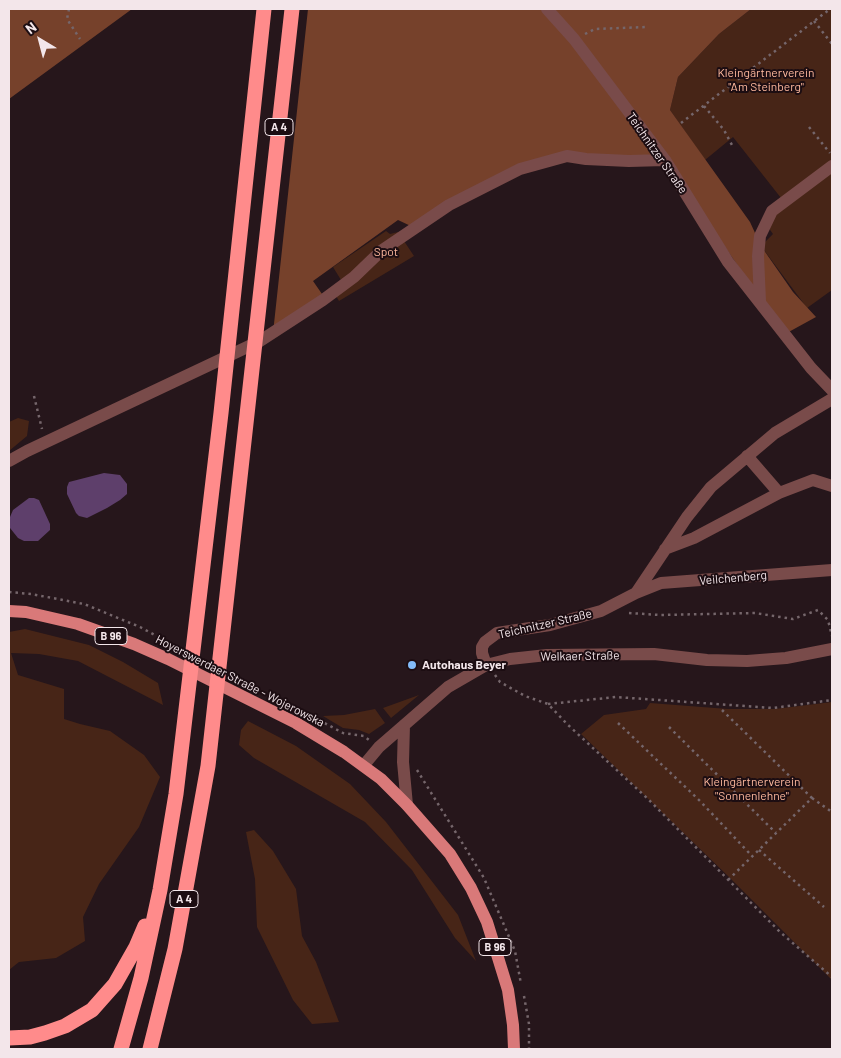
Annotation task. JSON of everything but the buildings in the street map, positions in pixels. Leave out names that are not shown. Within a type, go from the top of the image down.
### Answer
[{"type":"highway","name":"A 4","points":[[121,1049],[140,978],[160,890],[176,794],[222,413],[264,9]]},
{"type":"highway","name":"A 4","points":[[150,1049],[175,949],[208,766],[292,9]]},
{"type":"highway","points":[[9,1038],[45,1034],[65,1026],[92,1010],[115,984],[126,967],[160,890]]},
{"type":"highway","points":[[155,1031],[155,1049]]},
{"type":"main road","name":"Hoyerswerdaer Straße - Wojerowska","points":[[9,610],[78,624],[134,644],[209,678],[296,723],[364,765],[397,793],[450,854],[471,888],[486,922],[508,990],[514,1049]]},
{"type":"street","name":"Teichnitzer Straße","points":[[547,9],[574,39],[665,160],[728,262],[811,368],[832,390]]},
{"type":"street","points":[[9,461],[273,333],[324,300],[354,277],[381,251],[449,205],[520,169],[568,156],[586,159],[629,161],[665,160]]},
{"type":"street","points":[[760,301],[758,256],[760,236],[772,211],[832,166]]},
{"type":"street","name":"Teichnitzer Straße","points":[[486,665],[482,647],[485,642],[497,633],[550,625],[601,611],[636,593],[687,517],[711,487],[775,433],[832,399]]},
{"type":"street","points":[[747,456],[778,493]]},
{"type":"street","points":[[665,549],[694,538],[778,493],[813,480],[832,486]]},
{"type":"street","name":"Veilchenberg","points":[[636,593],[661,583],[832,570]]},
{"type":"street","name":"Welkaer Straße","points":[[364,765],[379,748],[448,687],[486,665],[510,659],[547,656],[654,654],[707,660],[747,661],[786,658],[832,649]]},
{"type":"street","points":[[404,725],[403,762],[407,805]]},
{"type":"path","points":[[68,9],[67,20],[80,39]]},
{"type":"path","points":[[681,123],[830,9]]},
{"type":"path","points":[[814,21],[832,44]]},
{"type":"path","points":[[574,39],[595,29],[648,27]]},
{"type":"path","points":[[828,39],[832,36]]},
{"type":"path","points":[[704,106],[724,130],[732,145]]},
{"type":"path","points":[[809,127],[832,156]]},
{"type":"path","points":[[34,396],[45,443]]},
{"type":"path","points":[[601,611],[660,615],[756,613],[792,619],[818,610],[828,620],[832,638]]},
{"type":"path","points":[[486,665],[500,682],[525,696],[548,704],[616,697],[773,708],[832,700]]},
{"type":"path","points":[[548,704],[648,799],[790,941],[832,977]]},
{"type":"path","points":[[722,710],[812,798],[832,812]]},
{"type":"path","points":[[618,723],[700,801],[752,856]]},
{"type":"path","points":[[669,727],[776,833]]},
{"type":"path","points":[[728,880],[812,798]]},
{"type":"path","points":[[759,850],[824,907]]},
{"type":"green space","name":"Kleingärtnerverein \"Am Steinberg\"","points":[[751,9],[832,9],[832,290],[807,308],[761,246],[773,234],[768,227],[781,198],[733,137],[705,160],[670,110],[678,77],[719,34]]},
{"type":"green space","name":"Spot","points":[[386,231],[390,234],[398,232],[414,256],[339,301],[331,288],[341,280],[333,267]]},
{"type":"green space","points":[[18,418],[29,421],[27,436],[9,451],[9,422]]},
{"type":"green space","points":[[25,629],[89,645],[123,662],[158,683],[163,705],[78,661],[39,654],[11,653],[18,675],[64,689],[64,719],[110,731],[144,755],[160,777],[139,827],[99,884],[83,917],[85,941],[56,958],[19,962],[9,970],[9,632]]},
{"type":"green space","points":[[419,695],[391,718],[383,708]]},
{"type":"green space","name":"Kleingärtnerverein \"Sonnenlehne\"","points":[[832,702],[832,980],[581,734],[604,715],[646,709],[650,703],[728,709],[775,709]]},
{"type":"green space","points":[[375,709],[385,723],[369,734],[359,730],[343,728],[323,716],[344,715]]},
{"type":"green space","points":[[248,721],[296,746],[350,784],[386,822],[458,915],[476,961],[455,938],[412,870],[365,822],[254,758],[239,745],[241,730]]},
{"type":"green space","points":[[254,830],[273,851],[296,889],[302,936],[316,962],[339,1022],[312,1024],[293,1000],[257,927],[255,879],[246,832]]},
{"type":"shaded area","points":[[9,9],[132,9],[9,99]]},
{"type":"shaded area","points":[[308,9],[751,9],[719,34],[678,77],[670,110],[750,222],[761,246],[793,292],[816,317],[785,334],[665,160],[586,159],[520,169],[415,228],[398,220],[313,281],[322,294],[273,333]]},
{"type":"shaded area","points":[[104,473],[120,475],[127,484],[127,494],[107,508],[87,518],[79,516],[67,494],[69,482]]},
{"type":"shaded area","points":[[29,498],[39,500],[50,524],[50,530],[38,541],[24,541],[18,538],[10,528],[10,517],[13,510]]},
{"type":"place","name":"Autohaus Beyer","points":[[412,665]]}]
